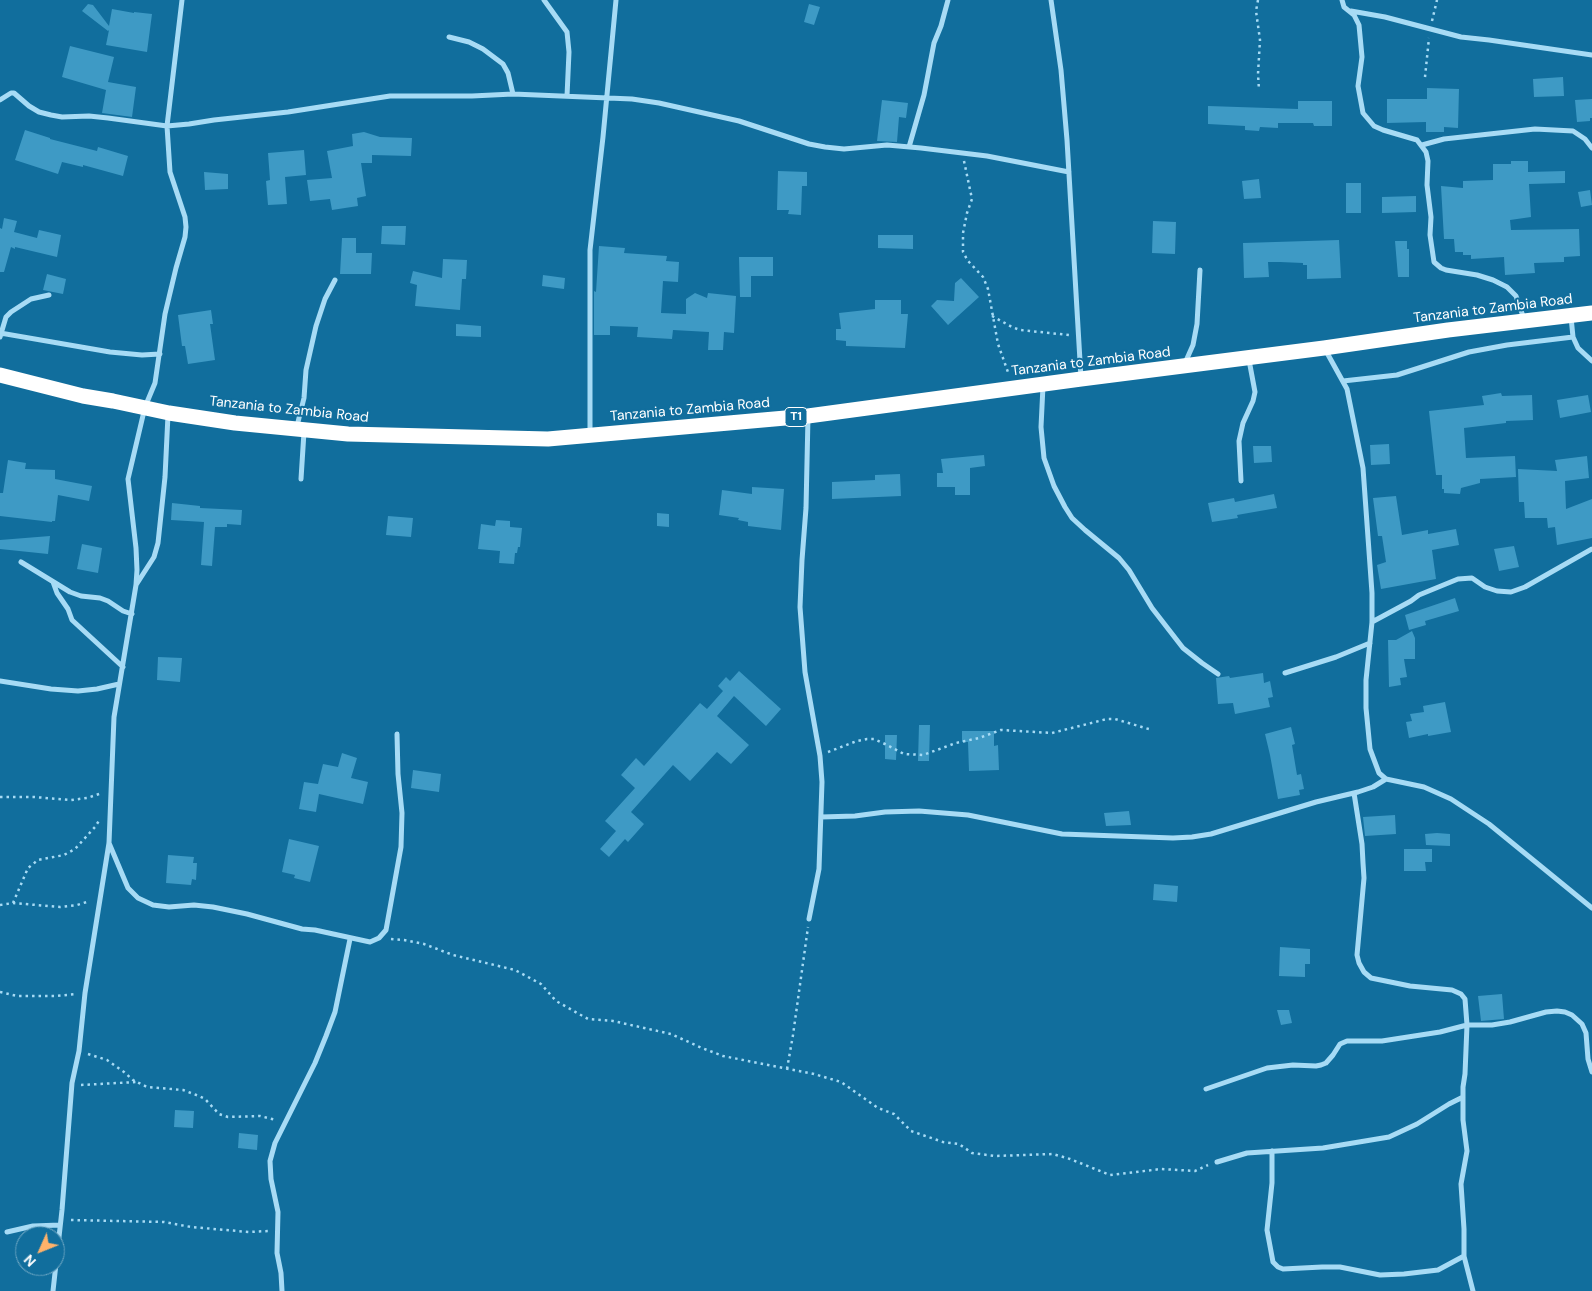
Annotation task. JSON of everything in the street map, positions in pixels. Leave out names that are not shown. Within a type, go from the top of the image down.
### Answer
[{"type":"highway","name":"Tanzania to Zambia Road","points":[[0,375],[83,396],[168,413],[235,423],[348,434],[548,439],[808,416],[1448,330],[1592,313]]},
{"type":"street","points":[[53,1291],[61,1223],[72,1085],[109,843],[114,717],[136,585],[136,548],[128,479],[145,408],[155,383],[165,314],[186,227],[186,217],[170,172],[167,126],[182,0]]},
{"type":"street","points":[[544,0],[567,32],[569,52],[567,96]]},
{"type":"street","points":[[590,436],[590,250],[616,0]]},
{"type":"street","points":[[909,147],[924,95],[934,43],[948,0]]},
{"type":"street","points":[[1051,0],[1061,70],[1067,140],[1081,379]]},
{"type":"street","points":[[1334,0],[1342,0],[1344,7],[1357,19],[1360,32],[1361,66],[1358,86],[1363,113],[1371,124],[1378,129],[1417,140],[1426,152],[1434,262],[1446,270],[1477,275],[1507,287],[1516,296],[1525,322]]},
{"type":"street","points":[[1350,11],[1384,17],[1461,37],[1592,55]]},
{"type":"street","points":[[450,38],[469,42],[483,49],[503,64],[508,73],[513,94]]},
{"type":"street","points":[[0,100],[14,93],[38,112],[51,115],[62,117],[89,116],[167,126],[288,112],[390,96],[513,94],[632,100],[659,103],[740,121],[809,144],[825,147],[844,149],[880,146],[909,147],[1019,162],[1068,172]]},
{"type":"street","points":[[1422,145],[1444,139],[1543,129],[1573,131],[1585,139],[1592,148]]},
{"type":"street","points":[[1184,366],[1193,345],[1197,324],[1200,270]]},
{"type":"street","points":[[301,479],[300,430],[306,370],[316,326],[325,299],[335,280]]},
{"type":"street","points":[[49,295],[31,299],[11,312],[6,317],[0,334],[110,352],[142,355],[160,354]]},
{"type":"street","points":[[1571,316],[1573,338],[1579,350],[1592,361]]},
{"type":"street","points":[[1343,381],[1397,375],[1470,352],[1498,346],[1573,338]]},
{"type":"street","points":[[1324,348],[1347,389],[1363,468],[1371,566],[1372,622],[1366,680],[1367,734],[1370,749],[1379,773],[1386,779],[1424,787],[1451,799],[1489,824],[1592,908]]},
{"type":"street","points":[[1241,481],[1239,441],[1243,423],[1255,392],[1249,358]]},
{"type":"street","points":[[1043,384],[1041,427],[1044,458],[1054,486],[1065,507],[1072,518],[1129,570],[1152,608],[1183,648],[1218,674]]},
{"type":"street","points":[[136,585],[154,557],[158,543],[165,478],[168,413]]},
{"type":"street","points":[[808,416],[806,508],[800,607],[805,672],[820,756],[822,782],[819,870],[810,919]]},
{"type":"street","points":[[1372,622],[1420,595],[1458,578],[1472,578],[1485,587],[1497,591],[1511,592],[1526,587],[1592,549]]},
{"type":"street","points":[[21,562],[70,592],[108,601],[123,611],[132,614]]},
{"type":"street","points":[[53,582],[72,620],[123,667]]},
{"type":"street","points":[[1285,673],[1336,657],[1370,643]]},
{"type":"street","points":[[0,681],[78,691],[119,684]]},
{"type":"street","points":[[109,843],[128,888],[138,898],[152,905],[213,907],[370,942],[380,938],[386,930],[402,835],[397,734]]},
{"type":"street","points":[[821,817],[920,811],[968,815],[1062,834],[1173,838],[1212,834],[1316,802],[1373,787],[1386,779]]},
{"type":"street","points":[[1354,793],[1362,844],[1363,870],[1357,954],[1359,963],[1364,972],[1372,978],[1410,986],[1452,990],[1458,992],[1465,999],[1467,1026],[1463,1097],[1467,1151],[1461,1184],[1464,1256],[1473,1291]]},
{"type":"street","points":[[282,1291],[277,1253],[276,1231],[278,1212],[271,1179],[270,1161],[275,1143],[315,1063],[326,1036],[336,1004],[350,939]]},
{"type":"street","points":[[1206,1089],[1267,1068],[1293,1065],[1321,1065],[1334,1055],[1340,1044],[1347,1041],[1382,1041],[1467,1026],[1492,1025],[1546,1012],[1565,1012],[1582,1024],[1586,1033],[1588,1059],[1592,1072]]},
{"type":"street","points":[[1217,1162],[1247,1153],[1323,1148],[1390,1137],[1417,1124],[1463,1097]]},
{"type":"street","points":[[1272,1151],[1272,1184],[1266,1230],[1273,1262],[1278,1267],[1340,1267],[1380,1274],[1404,1274],[1438,1270],[1464,1256]]},
{"type":"street","points":[[7,1232],[32,1226],[61,1223]]},
{"type":"path","points":[[1258,0],[1256,11],[1260,40],[1259,90]]},
{"type":"path","points":[[1425,77],[1430,30],[1437,0]]},
{"type":"path","points":[[962,154],[972,199],[963,233],[963,252],[965,257],[982,276],[988,289],[992,316],[1003,359],[1014,388]]},
{"type":"path","points":[[992,316],[1020,330],[1078,335]]},
{"type":"path","points":[[820,756],[857,741],[867,739],[880,742],[904,754],[923,755],[1001,730],[1052,733],[1107,719],[1115,719],[1152,730]]},
{"type":"path","points":[[0,797],[71,800],[87,798],[112,788]]},
{"type":"path","points":[[13,903],[28,868],[38,860],[64,854],[75,849],[96,827],[112,798]]},
{"type":"path","points":[[0,905],[13,903],[60,907],[77,905],[101,898]]},
{"type":"path","points":[[787,1069],[810,919]]},
{"type":"path","points":[[380,938],[414,941],[453,955],[515,970],[541,984],[556,1001],[588,1020],[613,1021],[671,1034],[723,1056],[814,1074],[841,1082],[878,1108],[894,1114],[911,1131],[943,1142],[959,1144],[972,1153],[995,1156],[1053,1154],[1104,1173],[1115,1175],[1140,1170],[1195,1171],[1217,1162]]},
{"type":"path","points":[[0,992],[17,996],[56,996],[85,993]]},
{"type":"path","points":[[78,1051],[107,1060],[147,1087],[173,1088],[205,1099],[219,1114],[228,1117],[260,1116],[285,1122]]},
{"type":"path","points":[[72,1085],[137,1082]]},
{"type":"path","points":[[61,1223],[164,1222],[191,1227],[249,1232],[276,1231]]},
{"type":"building","points":[[88,4],[93,5],[109,26],[112,9],[152,14],[147,52],[106,45],[109,30],[82,11]]},
{"type":"building","points":[[809,4],[820,7],[814,25],[804,22]]},
{"type":"building","points":[[70,46],[114,57],[108,82],[136,87],[132,117],[102,113],[106,90],[62,77]]},
{"type":"building","points":[[1563,77],[1564,96],[1534,97],[1533,79]]},
{"type":"building","points":[[1427,88],[1459,89],[1458,128],[1444,127],[1444,132],[1426,132],[1426,122],[1387,123],[1387,99],[1427,99]]},
{"type":"building","points":[[1592,99],[1592,118],[1590,118],[1590,121],[1577,122],[1575,100]]},
{"type":"building","points":[[882,100],[908,103],[906,118],[899,117],[897,142],[877,141]]},
{"type":"building","points":[[1298,101],[1332,101],[1332,126],[1314,126],[1313,123],[1278,123],[1278,128],[1260,127],[1259,131],[1245,130],[1245,126],[1208,124],[1208,106],[1298,109]]},
{"type":"building","points":[[25,130],[50,139],[97,151],[98,147],[128,156],[123,176],[83,165],[83,167],[62,162],[58,174],[15,160]]},
{"type":"building","points":[[364,132],[380,137],[412,138],[411,156],[372,155],[372,163],[361,163],[366,196],[357,198],[358,206],[332,210],[330,199],[310,201],[307,180],[332,178],[327,151],[353,146],[352,134]]},
{"type":"building","points":[[304,150],[306,175],[285,177],[287,204],[268,205],[266,181],[270,180],[268,153]]},
{"type":"building","points":[[1511,161],[1528,161],[1528,172],[1565,171],[1565,183],[1529,184],[1531,217],[1510,220],[1511,230],[1579,229],[1580,256],[1564,257],[1564,262],[1534,263],[1535,273],[1505,275],[1504,257],[1471,259],[1471,255],[1455,252],[1454,239],[1444,239],[1441,186],[1463,188],[1463,181],[1493,180],[1493,164],[1511,164]]},
{"type":"building","points":[[778,171],[807,172],[807,186],[802,186],[801,215],[788,214],[789,210],[777,210]]},
{"type":"building","points":[[204,172],[228,174],[228,189],[205,190]]},
{"type":"building","points":[[1259,179],[1261,198],[1244,199],[1242,181]]},
{"type":"building","points":[[1346,183],[1361,183],[1361,213],[1346,213]]},
{"type":"building","points":[[1590,190],[1592,205],[1581,207],[1578,192]]},
{"type":"building","points":[[1416,196],[1416,212],[1382,213],[1382,197]]},
{"type":"building","points":[[4,218],[17,221],[14,232],[37,238],[39,230],[61,235],[57,257],[11,247],[4,272],[0,272],[0,228],[2,229]]},
{"type":"building","points":[[1153,221],[1176,222],[1175,254],[1152,253]]},
{"type":"building","points":[[382,226],[406,226],[405,245],[381,244]]},
{"type":"building","points":[[878,235],[913,235],[913,249],[878,248]]},
{"type":"building","points":[[342,238],[356,238],[356,253],[372,253],[371,274],[340,274]]},
{"type":"building","points":[[1339,240],[1341,278],[1307,279],[1307,265],[1303,265],[1303,263],[1268,262],[1269,277],[1244,278],[1243,243]]},
{"type":"building","points":[[1395,241],[1407,241],[1407,249],[1409,249],[1409,277],[1398,277]]},
{"type":"building","points":[[599,246],[625,248],[624,253],[667,256],[666,261],[679,262],[678,282],[663,281],[661,313],[686,314],[686,299],[695,293],[707,298],[708,293],[736,296],[734,333],[724,332],[723,350],[708,350],[709,332],[673,330],[672,339],[637,337],[638,327],[610,326],[610,335],[594,335],[594,291],[596,292]]},
{"type":"building","points":[[739,257],[773,257],[773,276],[751,276],[751,297],[740,297]]},
{"type":"building","points":[[443,259],[467,260],[466,279],[462,279],[460,310],[415,306],[417,285],[410,283],[413,271],[442,278]]},
{"type":"building","points":[[47,274],[66,279],[63,294],[43,290]]},
{"type":"building","points":[[543,275],[565,278],[564,289],[542,286]]},
{"type":"building","points":[[961,278],[979,297],[948,325],[931,306],[937,300],[954,301],[955,283]]},
{"type":"building","points":[[875,300],[901,300],[901,314],[908,314],[905,348],[846,346],[846,341],[836,340],[836,329],[841,329],[839,313],[875,309]]},
{"type":"building","points":[[211,310],[213,324],[210,324],[215,360],[188,364],[185,346],[182,346],[178,315]]},
{"type":"building","points":[[456,324],[481,326],[481,337],[456,336]]},
{"type":"building","points":[[1501,393],[1502,396],[1532,395],[1533,420],[1506,421],[1506,423],[1464,428],[1466,458],[1515,456],[1516,477],[1480,479],[1480,483],[1461,488],[1460,494],[1444,493],[1444,489],[1442,489],[1442,475],[1436,475],[1429,411],[1484,405],[1482,396]]},
{"type":"building","points":[[1588,395],[1591,412],[1560,418],[1557,400]]},
{"type":"building","points":[[1389,444],[1390,464],[1371,465],[1370,445]]},
{"type":"building","points":[[1253,446],[1271,446],[1272,462],[1254,463]]},
{"type":"building","points":[[984,455],[985,466],[970,468],[970,495],[955,495],[955,487],[937,487],[937,473],[943,473],[941,459]]},
{"type":"building","points":[[1587,456],[1589,478],[1565,481],[1566,509],[1592,499],[1592,538],[1557,545],[1555,527],[1548,528],[1547,518],[1525,518],[1524,502],[1519,502],[1518,469],[1557,471],[1555,460]]},
{"type":"building","points":[[8,460],[26,463],[25,469],[55,470],[55,479],[92,486],[89,501],[58,495],[55,521],[52,522],[0,516],[0,493],[3,493]]},
{"type":"building","points":[[900,474],[901,496],[832,499],[832,482],[875,480],[875,475]]},
{"type":"building","points":[[752,487],[784,489],[781,530],[748,526],[748,522],[738,520],[739,518],[719,515],[722,490],[752,494]]},
{"type":"building","points":[[1274,494],[1277,508],[1237,515],[1238,518],[1212,522],[1208,503],[1234,498],[1235,502]]},
{"type":"building","points":[[1396,496],[1402,535],[1428,530],[1428,534],[1456,529],[1459,545],[1432,550],[1436,579],[1381,589],[1377,565],[1386,562],[1382,536],[1378,536],[1373,498]]},
{"type":"building","points":[[172,503],[200,506],[200,508],[242,510],[241,525],[227,524],[227,527],[215,527],[212,566],[201,565],[204,522],[171,520]]},
{"type":"building","points":[[657,513],[669,514],[669,527],[657,526]]},
{"type":"building","points":[[388,516],[413,518],[411,537],[386,535]]},
{"type":"building","points":[[496,520],[510,521],[510,527],[522,528],[520,547],[518,547],[517,553],[515,553],[514,564],[499,563],[500,551],[478,549],[481,524],[495,526]]},
{"type":"building","points":[[50,536],[48,554],[0,549],[0,540]]},
{"type":"building","points":[[82,544],[102,548],[98,573],[77,569]]},
{"type":"building","points":[[1514,546],[1519,567],[1499,571],[1494,549]]},
{"type":"building","points":[[1455,598],[1459,611],[1425,621],[1426,625],[1409,630],[1405,615]]},
{"type":"building","points":[[1412,631],[1415,638],[1415,659],[1404,659],[1407,677],[1400,678],[1401,685],[1389,687],[1388,640],[1396,640]]},
{"type":"building","points":[[158,657],[182,658],[180,682],[157,680]]},
{"type":"building","points":[[739,671],[781,709],[766,726],[734,696],[717,716],[749,745],[731,764],[717,752],[690,781],[673,765],[631,812],[644,824],[628,842],[625,839],[609,857],[600,849],[616,831],[605,821],[635,788],[621,775],[636,758],[644,766],[700,703],[707,709],[723,691],[718,686],[726,677],[730,681]]},
{"type":"building","points":[[1263,673],[1264,683],[1270,681],[1273,697],[1268,698],[1270,707],[1235,714],[1233,703],[1218,704],[1216,678]]},
{"type":"building","points":[[1445,702],[1451,732],[1409,738],[1406,722],[1412,721],[1410,714],[1424,712],[1423,706]]},
{"type":"building","points":[[919,725],[930,725],[929,761],[918,761]]},
{"type":"building","points":[[1291,727],[1295,744],[1292,745],[1297,775],[1301,774],[1304,789],[1299,790],[1300,795],[1278,799],[1265,734]]},
{"type":"building","points":[[962,731],[994,731],[994,746],[998,745],[999,770],[969,771],[968,742],[962,742]]},
{"type":"building","points":[[885,735],[897,735],[896,760],[885,759]]},
{"type":"building","points":[[342,753],[357,758],[351,778],[368,782],[363,804],[319,794],[316,812],[299,809],[304,782],[318,784],[323,764],[338,767]]},
{"type":"building","points":[[413,770],[441,774],[439,792],[411,788]]},
{"type":"building","points":[[1129,811],[1131,825],[1106,826],[1104,813]]},
{"type":"building","points":[[1395,815],[1396,834],[1365,836],[1363,817]]},
{"type":"building","points":[[1425,834],[1450,834],[1450,846],[1426,845]]},
{"type":"building","points":[[289,839],[319,846],[310,882],[294,878],[295,875],[282,872]]},
{"type":"building","points":[[1404,849],[1432,849],[1432,862],[1425,862],[1426,871],[1404,871]]},
{"type":"building","points":[[168,855],[194,857],[193,863],[197,863],[196,880],[192,879],[191,885],[166,883]]},
{"type":"building","points":[[1154,884],[1178,886],[1177,902],[1153,900]]},
{"type":"building","points":[[1280,947],[1310,949],[1310,964],[1305,964],[1305,977],[1279,976]]},
{"type":"building","points":[[1502,994],[1504,1019],[1481,1021],[1478,996]]},
{"type":"building","points":[[1277,1010],[1289,1010],[1292,1023],[1281,1025]]},
{"type":"building","points":[[175,1110],[194,1111],[193,1128],[174,1127]]},
{"type":"building","points":[[239,1133],[258,1135],[257,1150],[238,1148]]}]
